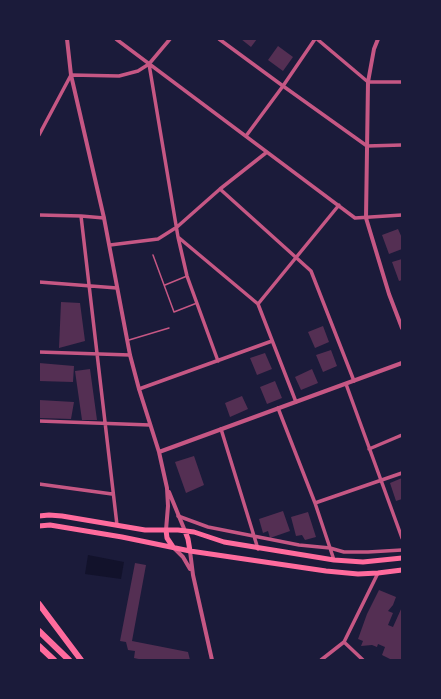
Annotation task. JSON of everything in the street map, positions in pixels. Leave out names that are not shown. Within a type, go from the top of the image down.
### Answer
[{"type":"highway","points":[[39,604],[81,660]]},
{"type":"highway","points":[[39,631],[69,660]]},
{"type":"highway","points":[[39,646],[54,660]]},
{"type":"main road","points":[[39,516],[62,516],[145,530],[194,532],[224,542],[258,549],[334,560],[363,562],[402,558]]},
{"type":"main road","points":[[39,526],[50,526],[122,537],[190,551],[326,571],[358,574],[402,570]]},
{"type":"main road","points":[[166,530],[170,543],[174,548]]},
{"type":"main road","points":[[185,531],[190,551]]},
{"type":"street","points":[[67,39],[71,75],[110,245],[127,340],[138,389],[159,452],[167,488],[185,531]]},
{"type":"street","points":[[116,39],[355,218],[402,215]]},
{"type":"street","points":[[71,75],[119,76],[138,71],[149,64],[170,39]]},
{"type":"street","points":[[219,39],[367,146],[402,145]]},
{"type":"street","points":[[246,136],[316,39],[368,82],[402,82]]},
{"type":"street","points":[[378,39],[374,48],[368,82],[366,218],[389,294],[402,328]]},
{"type":"street","points":[[149,64],[178,237],[187,276],[218,361]]},
{"type":"street","points":[[39,135],[71,75]]},
{"type":"street","points":[[110,245],[158,239],[177,227],[220,189],[267,152]]},
{"type":"street","points":[[220,189],[311,271],[354,381]]},
{"type":"street","points":[[258,304],[339,206]]},
{"type":"street","points":[[39,215],[104,218]]},
{"type":"street","points":[[80,216],[112,494],[117,525]]},
{"type":"street","points":[[178,237],[258,304],[296,402]]},
{"type":"street","points":[[39,282],[117,288]]},
{"type":"street","points":[[138,389],[272,341]]},
{"type":"street","points":[[39,352],[130,355]]},
{"type":"street","points":[[159,452],[402,363]]},
{"type":"street","points":[[346,384],[402,538]]},
{"type":"street","points":[[278,408],[315,502],[334,560]]},
{"type":"street","points":[[39,421],[150,425]]},
{"type":"street","points":[[221,429],[258,549]]},
{"type":"street","points":[[369,449],[402,435]]},
{"type":"street","points":[[315,502],[402,473]]},
{"type":"street","points":[[39,484],[112,494]]},
{"type":"street","points":[[166,530],[168,506],[167,488]]},
{"type":"street","points":[[178,516],[208,527],[299,545],[330,548],[344,552],[402,550]]},
{"type":"street","points":[[174,548],[187,562],[193,575]]},
{"type":"street","points":[[190,551],[193,575],[212,660]]},
{"type":"street","points":[[321,660],[344,642],[378,573]]},
{"type":"street","points":[[344,642],[363,660]]},
{"type":"lane","points":[[153,254],[174,312],[197,303]]},
{"type":"lane","points":[[164,285],[187,276]]},
{"type":"lane","points":[[127,340],[169,328]]},
{"type":"shaded area","points":[[88,555],[124,562],[121,579],[85,574]]},
{"type":"building","points":[[241,39],[257,39],[251,47]]},
{"type":"building","points":[[278,46],[293,57],[283,71],[268,60]]},
{"type":"building","points":[[398,229],[402,238],[402,249],[389,254],[382,235]]},
{"type":"building","points":[[402,259],[402,280],[399,281],[392,262]]},
{"type":"building","points":[[61,302],[80,303],[85,341],[59,348]]},
{"type":"building","points":[[323,326],[329,342],[315,348],[308,332]]},
{"type":"building","points":[[331,350],[337,366],[323,372],[316,355]]},
{"type":"building","points":[[265,353],[272,369],[257,375],[250,358]]},
{"type":"building","points":[[39,363],[74,366],[73,382],[39,381]]},
{"type":"building","points":[[90,369],[97,420],[82,420],[75,371]]},
{"type":"building","points":[[312,369],[318,383],[301,390],[295,377]]},
{"type":"building","points":[[275,381],[282,398],[267,404],[260,387]]},
{"type":"building","points":[[242,396],[248,409],[230,417],[225,403]]},
{"type":"building","points":[[39,400],[74,402],[71,419],[39,418]]},
{"type":"building","points":[[194,456],[204,485],[186,493],[175,462]]},
{"type":"building","points":[[402,478],[402,499],[396,501],[390,483]]},
{"type":"building","points":[[283,511],[290,531],[270,538],[268,531],[263,533],[259,519]]},
{"type":"building","points":[[308,512],[316,537],[305,540],[302,535],[296,536],[291,517]]},
{"type":"building","points":[[135,563],[146,565],[132,641],[188,652],[190,660],[143,660],[134,658],[135,651],[128,650],[126,642],[120,641]]},
{"type":"building","points":[[379,590],[396,597],[393,605],[388,611],[393,613],[388,625],[393,627],[402,607],[402,660],[392,660],[382,655],[385,647],[378,644],[377,647],[372,645],[361,646],[363,641],[358,639],[367,614]]}]
